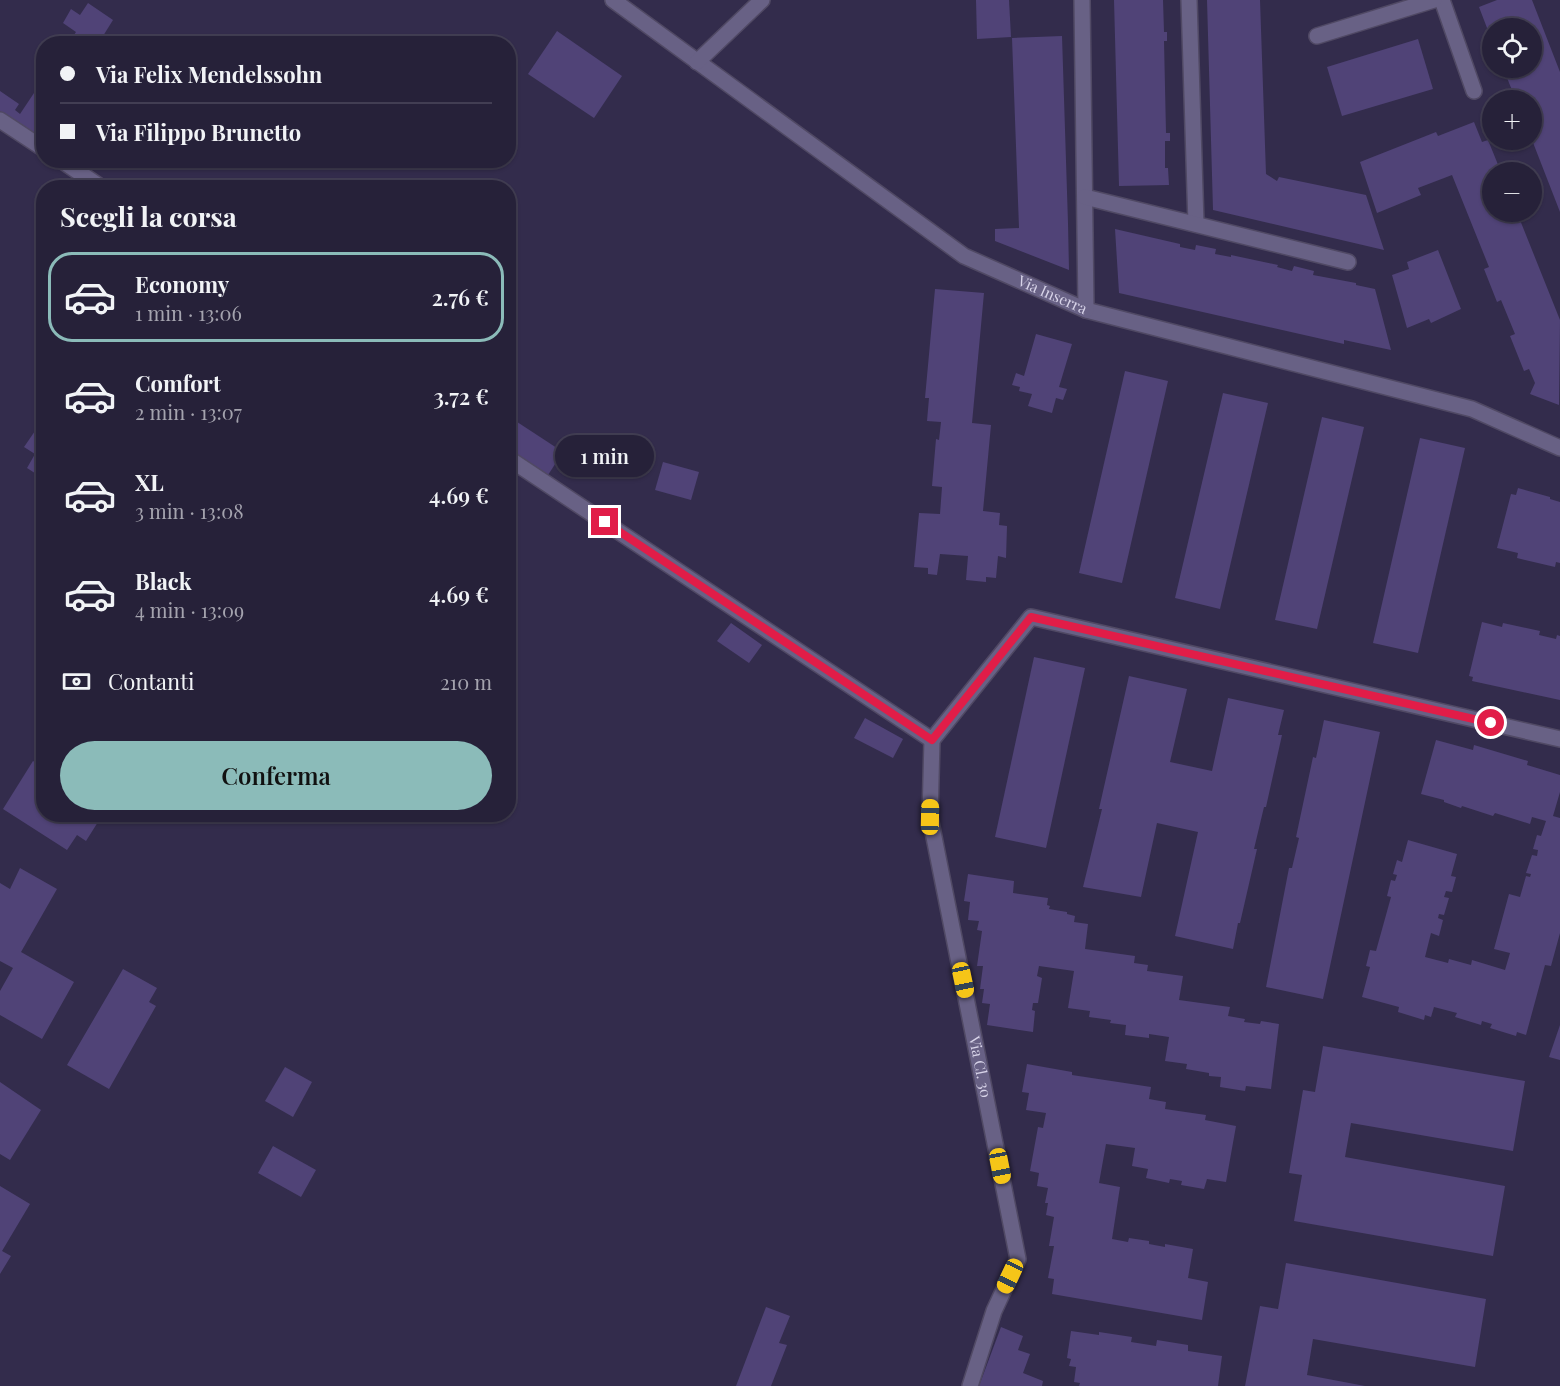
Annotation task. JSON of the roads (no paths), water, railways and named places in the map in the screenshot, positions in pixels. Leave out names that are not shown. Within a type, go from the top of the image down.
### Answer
[{"type":"street","name":"Via Inserra","points":[[613,0],[964,256],[1086,310],[1472,409],[1560,448]]},
{"type":"street","points":[[697,63],[762,0]]},
{"type":"street","points":[[1082,0],[1086,310]]},
{"type":"street","points":[[1189,0],[1196,224]]},
{"type":"street","points":[[1317,36],[1434,0]]},
{"type":"street","points":[[1442,0],[1474,91]]},
{"type":"street","points":[[0,120],[36,144]]},
{"type":"street","points":[[73,168],[90,180]]},
{"type":"street","points":[[1085,197],[1348,262]]},
{"type":"street","points":[[516,463],[932,740],[1031,617],[1560,739]]},
{"type":"street","name":"Via Cl. 30","points":[[932,740],[930,817],[1018,1259],[994,1311],[970,1386]]}]
